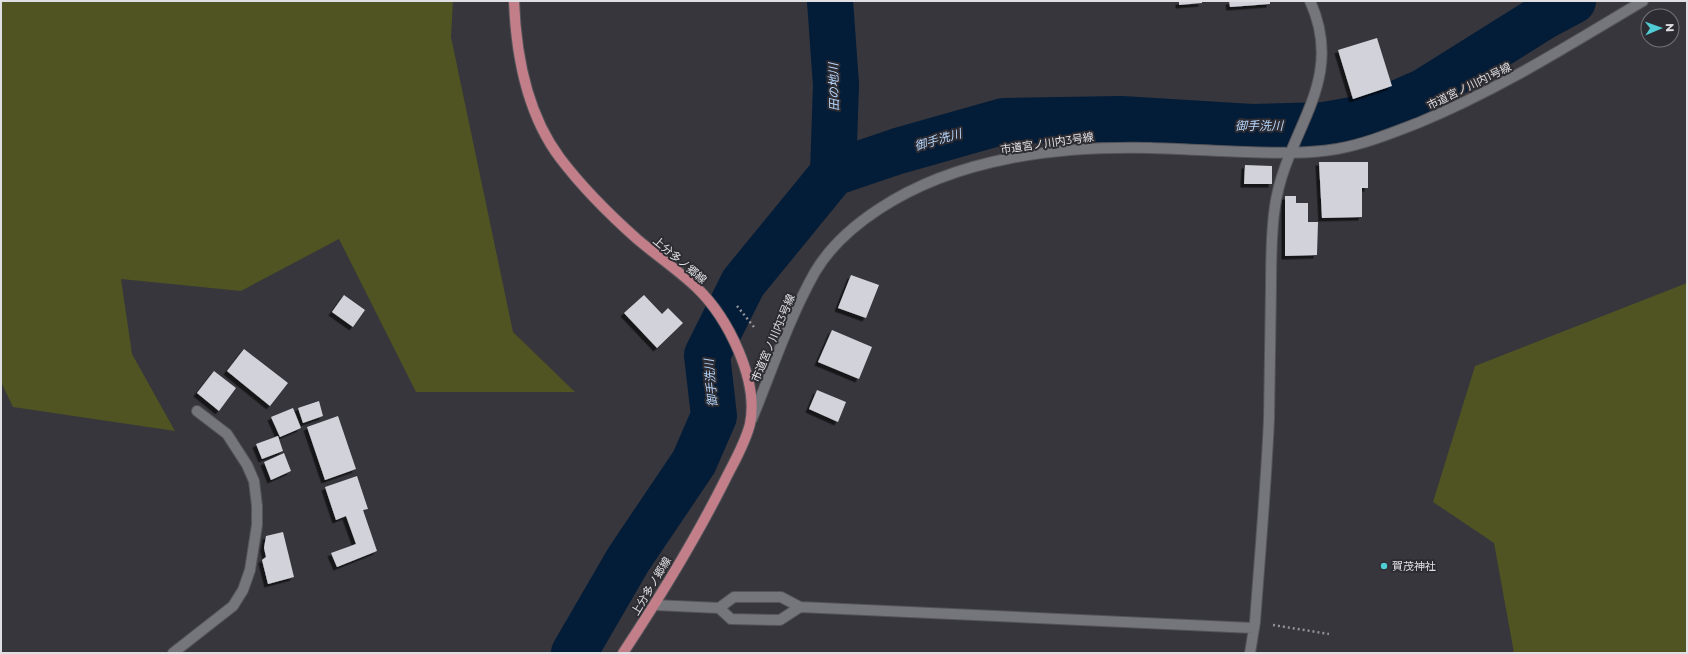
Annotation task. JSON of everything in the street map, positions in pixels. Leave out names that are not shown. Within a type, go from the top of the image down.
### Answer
[{"type":"main road","name":"上分多ノ郷線","points":[[514,1],[518,49],[525,83],[535,110],[559,157],[611,214],[637,239],[697,288],[724,323],[738,350],[746,373],[751,404],[750,422],[746,438],[715,500],[654,605],[623,653]]},
{"type":"street","points":[[1250,653],[1254,625],[1269,420],[1272,260],[1275,207],[1290,153],[1312,102],[1320,77],[1323,54],[1320,29],[1310,1]]},
{"type":"street","name":"市道宮ノ川内1号線","points":[[1290,153],[1336,150],[1364,143],[1465,103],[1523,73],[1643,1]]},
{"type":"street","name":"市道宮ノ川内3号線","points":[[750,422],[782,343],[816,270],[837,242],[853,226],[904,193],[956,171],[1018,157],[1075,149],[1108,147],[1290,153]]},
{"type":"street","points":[[173,653],[234,606],[244,590],[250,570],[257,525],[258,506],[254,481],[247,465],[227,434],[198,411]]},
{"type":"street","points":[[654,605],[719,608],[734,597],[781,597],[800,607],[1254,625]]},
{"type":"street","points":[[719,608],[731,619],[780,620],[800,607]]},
{"type":"path","points":[[1254,625],[1329,634]]},
{"type":"green space","points":[[1,1],[453,1],[451,37],[513,332],[575,392],[416,392],[339,239],[241,291],[121,279],[132,354],[175,431],[13,407],[1,382]]},
{"type":"green space","points":[[1687,283],[1687,653],[1514,653],[1494,543],[1433,502],[1475,366]]},
{"type":"building","points":[[1179,1],[1202,1],[1202,3],[1179,5]]},
{"type":"building","points":[[1229,1],[1270,1],[1270,4],[1230,7]]},
{"type":"building","points":[[1377,38],[1392,86],[1353,99],[1338,50]]},
{"type":"building","points":[[1319,162],[1368,162],[1368,188],[1362,188],[1362,217],[1322,218]]},
{"type":"building","points":[[1245,165],[1272,166],[1272,184],[1244,184]]},
{"type":"building","points":[[1285,196],[1296,196],[1296,203],[1308,203],[1308,222],[1318,222],[1317,255],[1285,256]]},
{"type":"building","points":[[851,275],[879,285],[866,318],[838,308]]},
{"type":"building","points":[[344,295],[365,310],[353,327],[332,312]]},
{"type":"building","points":[[644,295],[662,314],[668,308],[683,323],[657,348],[624,313]]},
{"type":"building","points":[[832,330],[872,347],[859,379],[818,362]]},
{"type":"building","points":[[244,349],[288,383],[270,406],[227,371]]},
{"type":"building","points":[[214,371],[236,388],[219,411],[197,393]]},
{"type":"building","points":[[817,390],[846,402],[838,422],[809,409]]},
{"type":"building","points":[[319,401],[323,416],[303,423],[298,408]]},
{"type":"building","points":[[293,408],[301,428],[280,437],[271,417]]},
{"type":"building","points":[[338,416],[356,469],[325,480],[307,427]]},
{"type":"building","points":[[278,436],[283,451],[262,459],[256,444]]},
{"type":"building","points":[[284,453],[291,471],[271,480],[264,462]]},
{"type":"building","points":[[357,476],[368,509],[363,510],[377,551],[337,567],[331,553],[356,544],[346,516],[336,520],[325,487]]},
{"type":"building","points":[[283,532],[294,577],[268,584],[262,560],[266,557],[264,548],[266,536]]},
{"type":"waterway","name":"田の地川","points":[[830,1],[836,85],[833,173]]},
{"type":"waterway","name":"御手洗川","points":[[574,653],[628,560],[694,462],[714,416],[707,355],[743,283],[833,173],[898,151],[1004,121],[1121,119],[1252,127],[1325,125],[1364,118],[1425,91],[1543,17],[1573,1]]},
{"type":"place","name":"賀茂神社","points":[[1384,566]]}]
